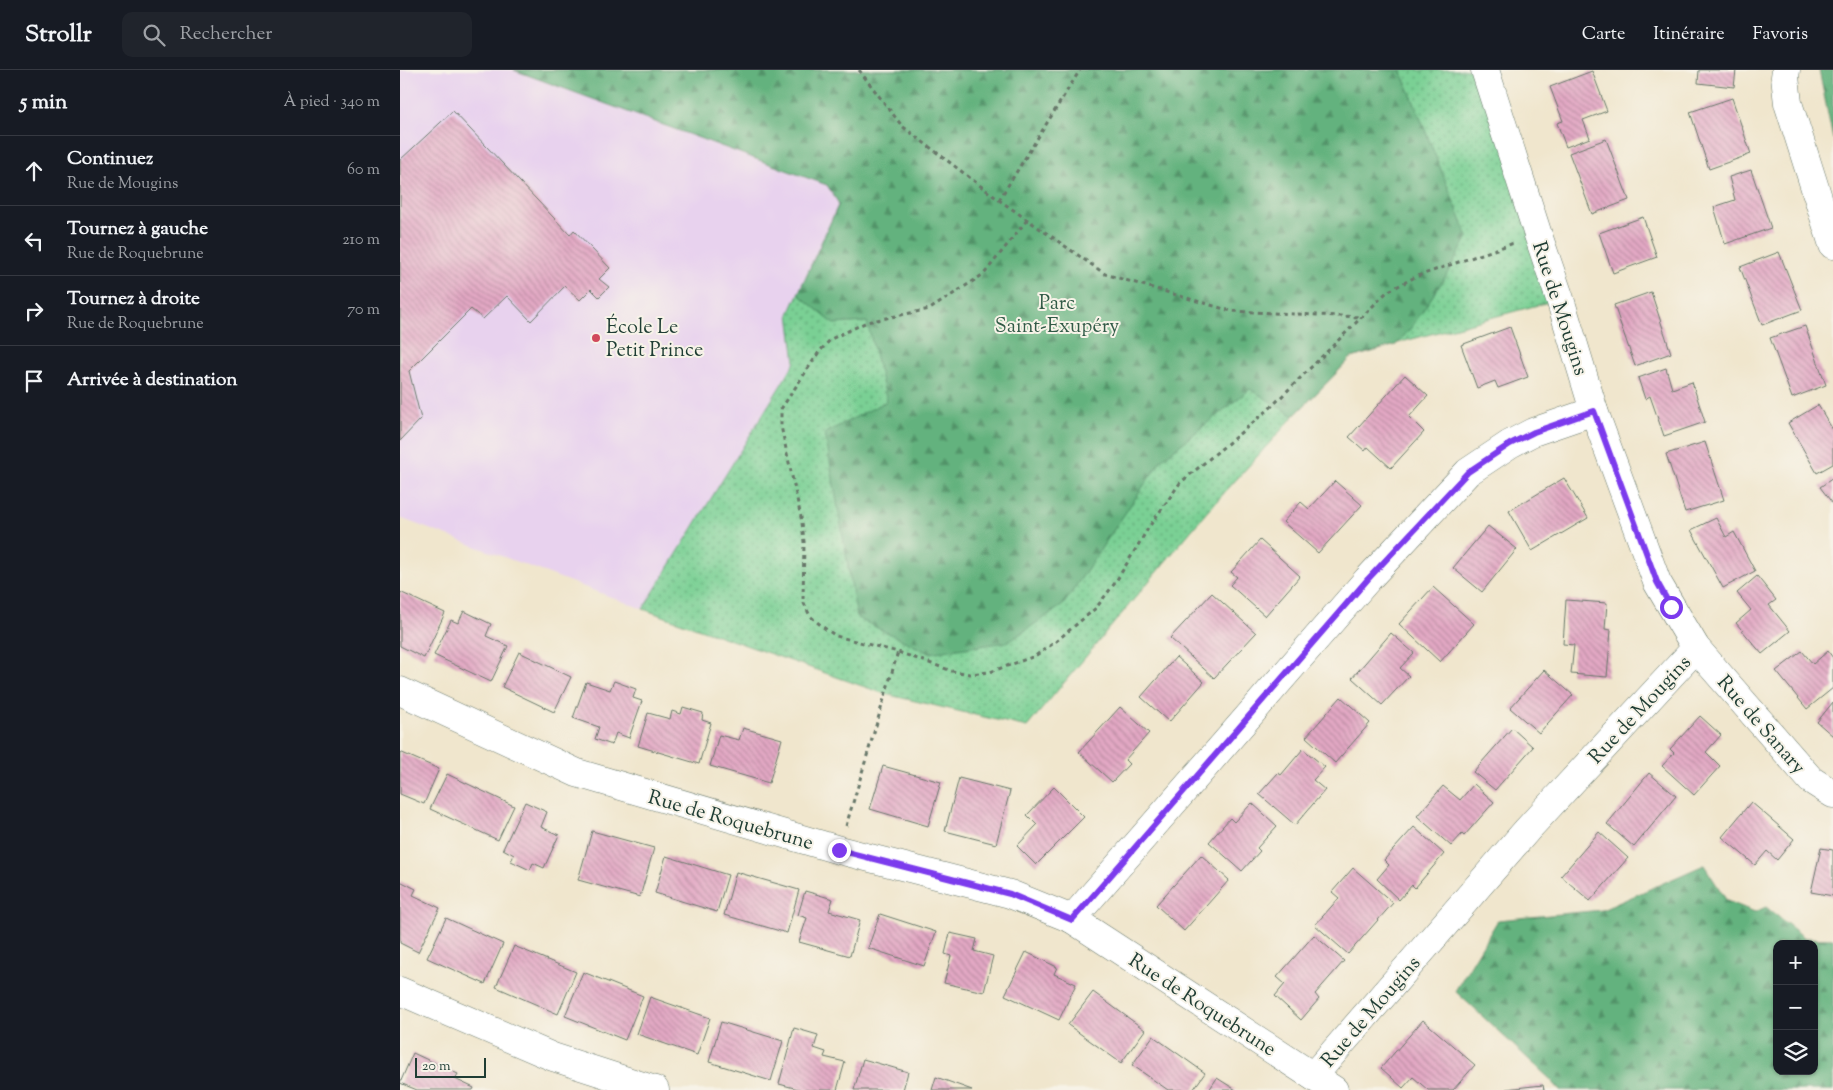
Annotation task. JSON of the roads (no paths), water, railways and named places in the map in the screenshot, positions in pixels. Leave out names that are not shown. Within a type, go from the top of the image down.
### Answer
[{"type":"street","name":"Rue de Mougins","points":[[1324,1083],[1527,830],[1696,648],[1657,582],[1594,411],[1560,299],[1485,70]]},
{"type":"street","points":[[1786,70],[1788,103],[1833,245]]},
{"type":"street","points":[[1072,920],[1368,579],[1468,472],[1510,444],[1534,432],[1594,411]]},
{"type":"street","name":"Rue de Sanary","points":[[1696,648],[1811,780],[1833,794]]},
{"type":"street","name":"Rue de Roquebrune","points":[[400,691],[577,773],[839,850],[1010,894],[1072,920],[1324,1083]]},
{"type":"street","points":[[400,991],[553,1057],[655,1090]]},
{"type":"place","name":"École Le Petit Prince","points":[[596,338]]},
{"type":"park label","name":"Parc Saint-Exupéry","points":[[1057,314]]}]
